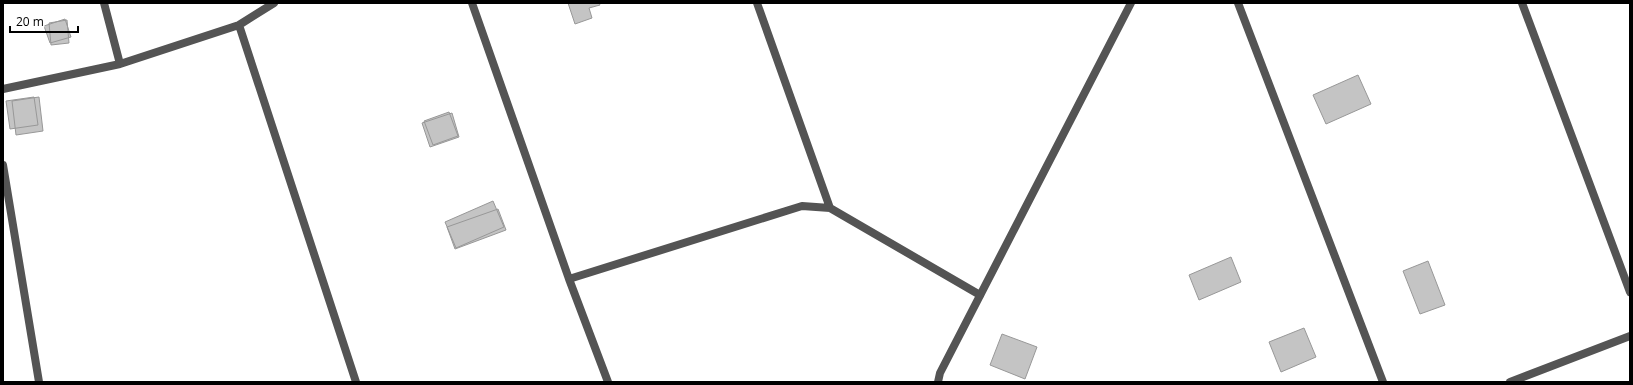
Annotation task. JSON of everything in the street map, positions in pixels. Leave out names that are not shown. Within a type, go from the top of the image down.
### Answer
[{"type":"street","points":[[104,3],[120,64]]},
{"type":"street","points":[[3,89],[120,64],[239,25],[274,3]]},
{"type":"street","points":[[472,3],[569,279],[608,382]]},
{"type":"street","points":[[757,3],[830,208]]},
{"type":"street","points":[[938,382],[940,373],[1131,3]]},
{"type":"street","points":[[1238,3],[1383,382]]},
{"type":"street","points":[[1522,3],[1630,292]]},
{"type":"street","points":[[239,25],[356,382]]},
{"type":"street","points":[[3,165],[39,382]]},
{"type":"street","points":[[569,279],[802,206],[830,208],[980,295]]},
{"type":"street","points":[[1510,382],[1630,336]]},
{"type":"building","points":[[568,3],[599,3],[600,5],[589,8],[592,18],[575,24]]},
{"type":"building","points":[[65,19],[71,37],[50,43],[44,26]]},
{"type":"building","points":[[67,20],[69,43],[51,45],[49,23]]},
{"type":"building","points":[[1358,75],[1371,104],[1326,124],[1313,95]]},
{"type":"building","points":[[34,97],[38,125],[10,129],[6,101]]},
{"type":"building","points":[[39,97],[43,131],[16,135],[12,101]]},
{"type":"building","points":[[449,112],[458,136],[433,145],[424,121]]},
{"type":"building","points":[[452,113],[459,137],[430,147],[422,123]]},
{"type":"building","points":[[493,201],[504,227],[456,248],[445,222]]},
{"type":"building","points":[[498,209],[506,230],[455,249],[447,227]]},
{"type":"building","points":[[1231,257],[1241,282],[1199,300],[1189,275]]},
{"type":"building","points":[[1428,261],[1445,305],[1420,314],[1403,271]]},
{"type":"building","points":[[1304,328],[1316,357],[1281,372],[1269,342]]},
{"type":"building","points":[[1002,334],[1037,347],[1025,379],[990,365]]}]
